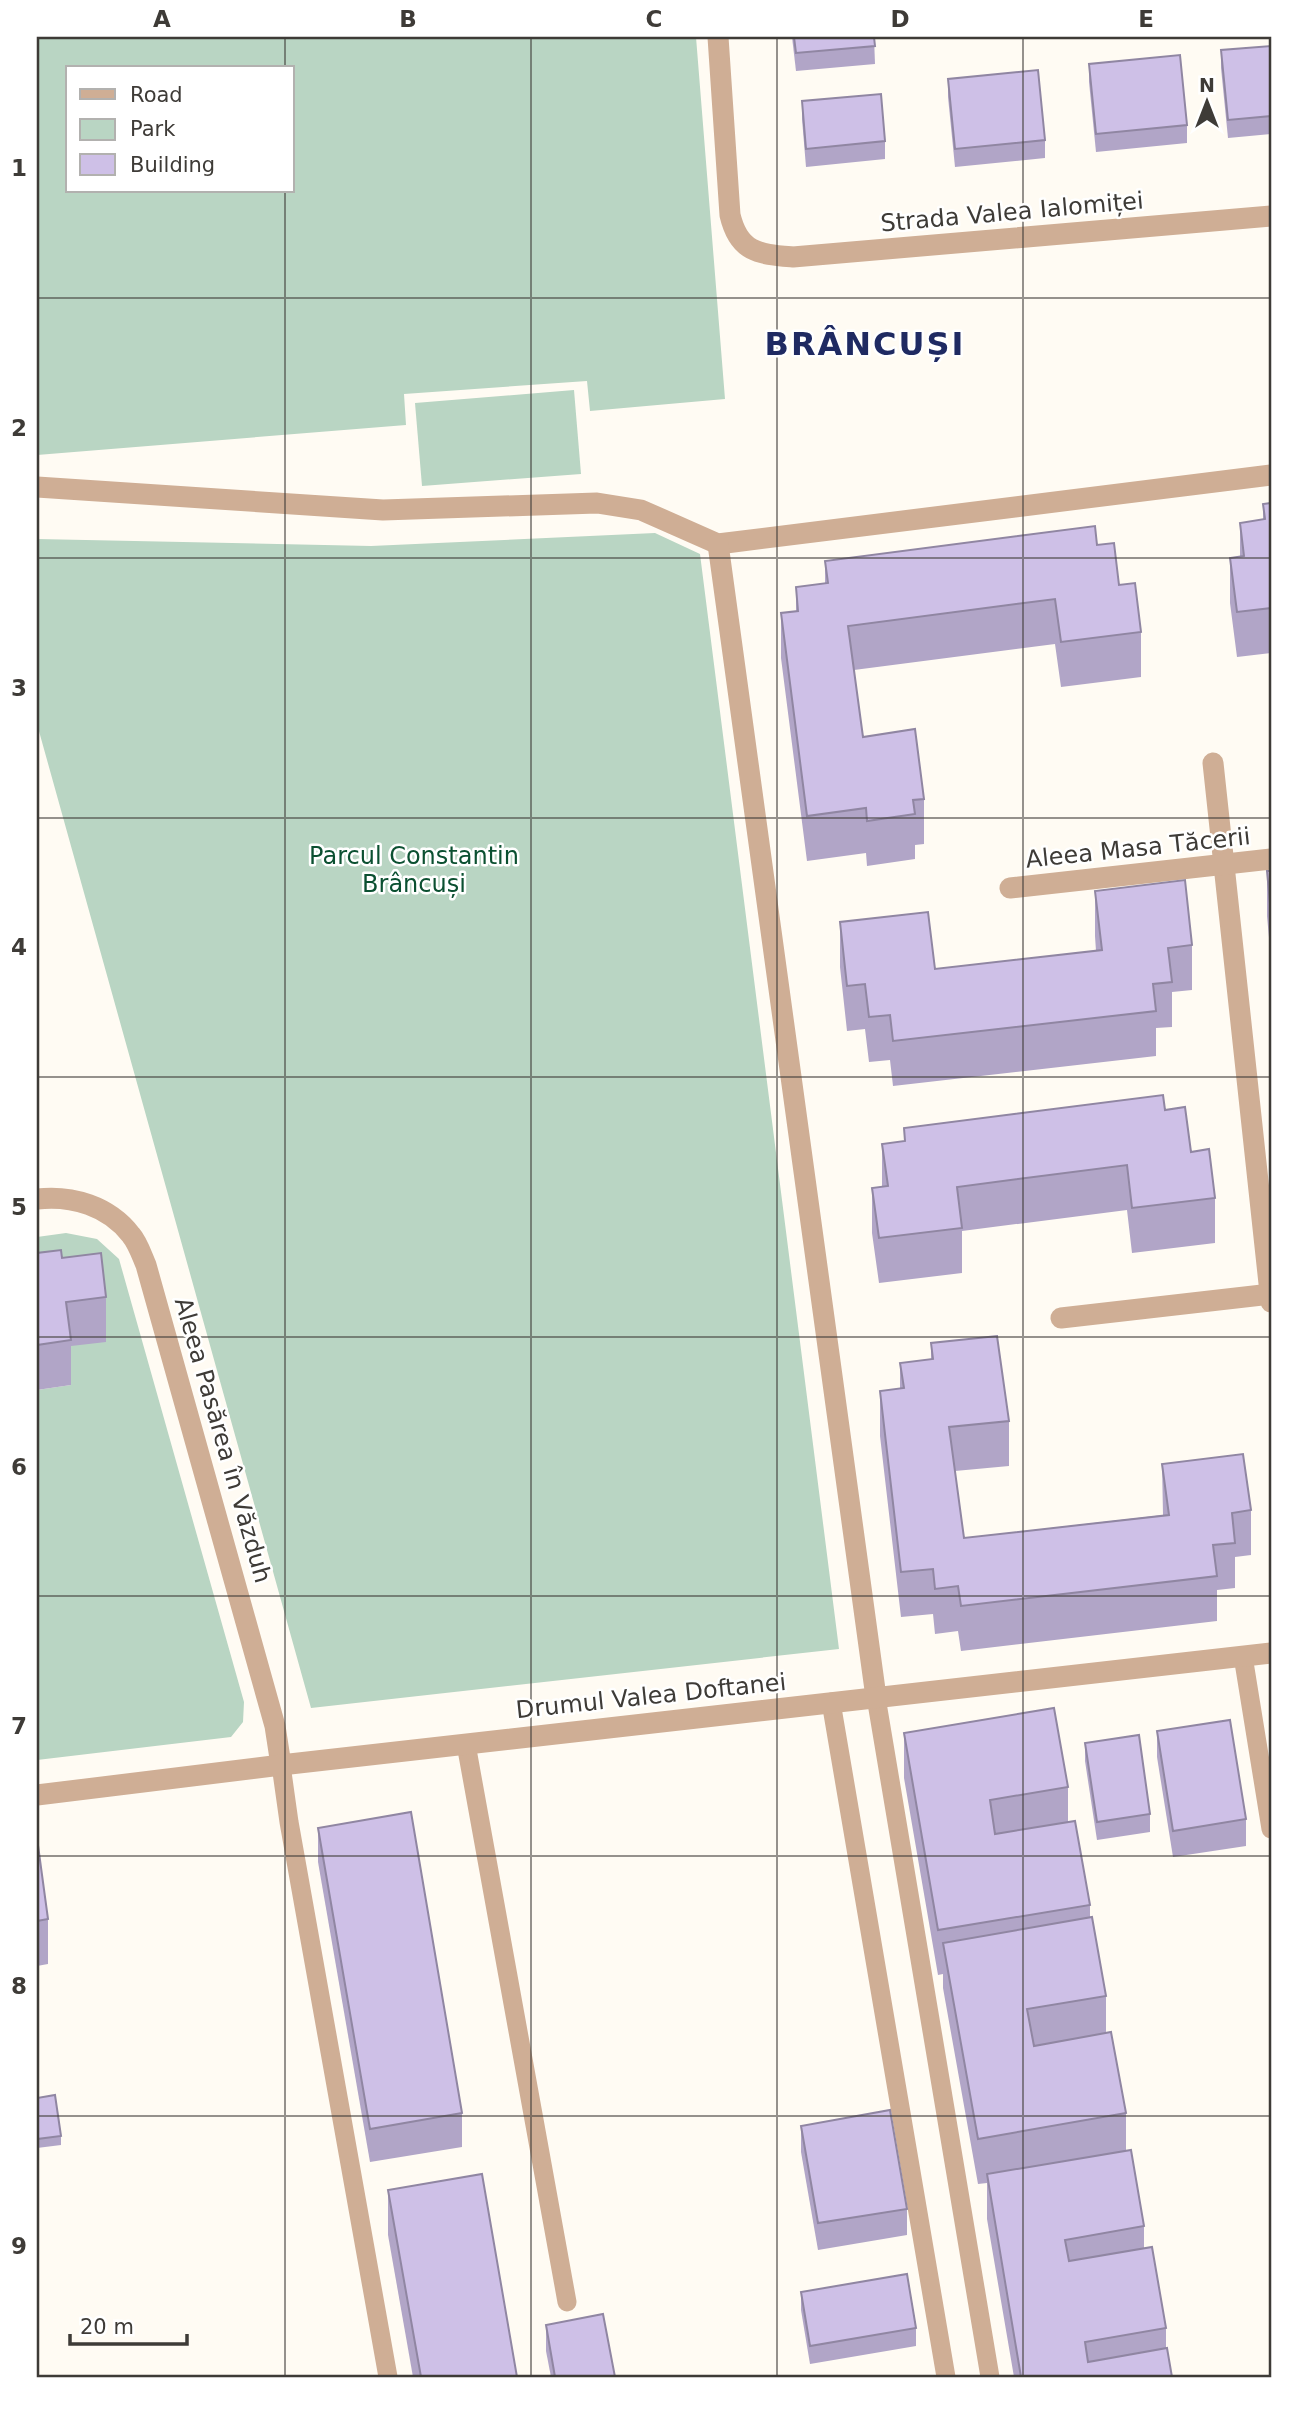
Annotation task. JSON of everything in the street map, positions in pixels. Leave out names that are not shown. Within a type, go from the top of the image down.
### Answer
[{"type":"street","name":"Strada Valea Ialomiței","points":[[718,37],[730,215],[734,233],[744,244],[757,251],[793,257],[1271,216]]},
{"type":"street","points":[[37,487],[383,510],[597,503],[641,510],[718,544],[1271,475]]},
{"type":"street","points":[[718,544],[876,1697]]},
{"type":"street","points":[[1061,1318],[1271,1296],[1213,763]]},
{"type":"street","name":"Aleea Masa Tăcerii","points":[[1010,888],[1271,859]]},
{"type":"street","name":"Aleea Pasărea în Văzduh","points":[[37,1199],[73,1199],[97,1207],[115,1218],[132,1236],[146,1265],[268,1699],[281,1765]]},
{"type":"street","name":"Drumul Valea Doftanei","points":[[37,1795],[1271,1653]]},
{"type":"lane","points":[[1243,1656],[1271,1829]]},
{"type":"lane","points":[[876,1697],[990,2377]]},
{"type":"lane","points":[[831,1702],[946,2377]]},
{"type":"lane","points":[[466,1744],[567,2302]]},
{"type":"lane","points":[[281,1765],[388,2377]]},
{"type":"green space","points":[[37,37],[696,37],[725,399],[590,411],[587,381],[404,394],[406,425],[37,455]]},
{"type":"green space","points":[[574,390],[581,474],[422,486],[415,403]]},
{"type":"green space","name":"Parcul Constantin Brâncuși","points":[[655,533],[700,554],[839,1649],[311,1708],[37,724],[37,539],[371,546]]},
{"type":"green space","points":[[66,1233],[97,1239],[119,1259],[244,1702],[243,1722],[231,1737],[37,1760],[37,1390],[71,1385],[37,1298],[37,1237]]},
{"type":"building","points":[[794,37],[874,37],[875,46],[796,53]]},
{"type":"building","points":[[1271,46],[1271,116],[1228,120],[1221,50]]},
{"type":"building","points":[[1180,55],[1187,125],[1096,134],[1089,64]]},
{"type":"building","points":[[1038,70],[1045,140],[955,149],[948,79]]},
{"type":"building","points":[[881,94],[885,141],[806,149],[802,101]]},
{"type":"building","points":[[1271,503],[1271,608],[1237,612],[1230,558],[1244,556],[1240,523],[1265,519],[1263,504]]},
{"type":"building","points":[[1095,526],[1097,545],[1114,543],[1119,585],[1135,583],[1141,632],[1061,642],[1055,599],[848,626],[863,737],[915,729],[924,799],[913,800],[915,814],[867,821],[866,808],[807,816],[781,613],[798,611],[796,587],[828,583],[825,561]]},
{"type":"building","points":[[1267,871],[1271,871],[1271,914]]},
{"type":"building","points":[[1185,880],[1192,945],[1168,948],[1172,982],[1153,984],[1156,1011],[893,1041],[890,1015],[869,1017],[865,984],[847,986],[840,922],[928,912],[935,969],[1102,950],[1095,891]]},
{"type":"building","points":[[1163,1095],[1165,1110],[1185,1107],[1191,1152],[1209,1149],[1215,1198],[1132,1208],[1127,1165],[957,1187],[962,1228],[879,1238],[872,1188],[888,1186],[882,1144],[905,1141],[904,1128]]},
{"type":"building","points":[[61,1250],[62,1258],[101,1253],[106,1297],[66,1302],[71,1340],[37,1345],[37,1253]]},
{"type":"building","points":[[997,1336],[1009,1421],[949,1427],[964,1538],[1169,1515],[1162,1464],[1243,1454],[1251,1510],[1232,1513],[1235,1543],[1213,1545],[1217,1576],[961,1606],[958,1586],[935,1589],[933,1569],[901,1572],[880,1391],[904,1388],[900,1363],[933,1359],[931,1343]]},
{"type":"building","points":[[1054,1708],[1068,1787],[990,1800],[995,1834],[1075,1821],[1090,1905],[938,1930],[904,1733]]},
{"type":"building","points":[[1230,1720],[1246,1819],[1173,1831],[1157,1731]]},
{"type":"building","points":[[1139,1735],[1150,1814],[1097,1822],[1085,1743]]},
{"type":"building","points":[[411,1812],[462,2113],[370,2129],[318,1828]]},
{"type":"building","points":[[37,1838],[48,1919],[37,1921]]},
{"type":"building","points":[[1092,1917],[1106,1996],[1027,2009],[1034,2046],[1111,2032],[1126,2113],[978,2139],[943,1943]]},
{"type":"building","points":[[55,2095],[61,2136],[37,2139],[37,2098]]},
{"type":"building","points":[[890,2110],[907,2209],[818,2223],[801,2126]]},
{"type":"building","points":[[1131,2150],[1144,2226],[1065,2240],[1069,2261],[1152,2247],[1166,2328],[1085,2342],[1088,2362],[1167,2348],[1172,2377],[1021,2377],[987,2174]]},
{"type":"building","points":[[482,2174],[517,2377],[421,2377],[388,2190]]},
{"type":"building","points":[[907,2274],[916,2328],[810,2346],[801,2292]]},
{"type":"building","points":[[603,2314],[615,2377],[555,2377],[546,2325]]},
{"type":"district","name":"BRÂNCUȘI","points":[[865,344]]}]
